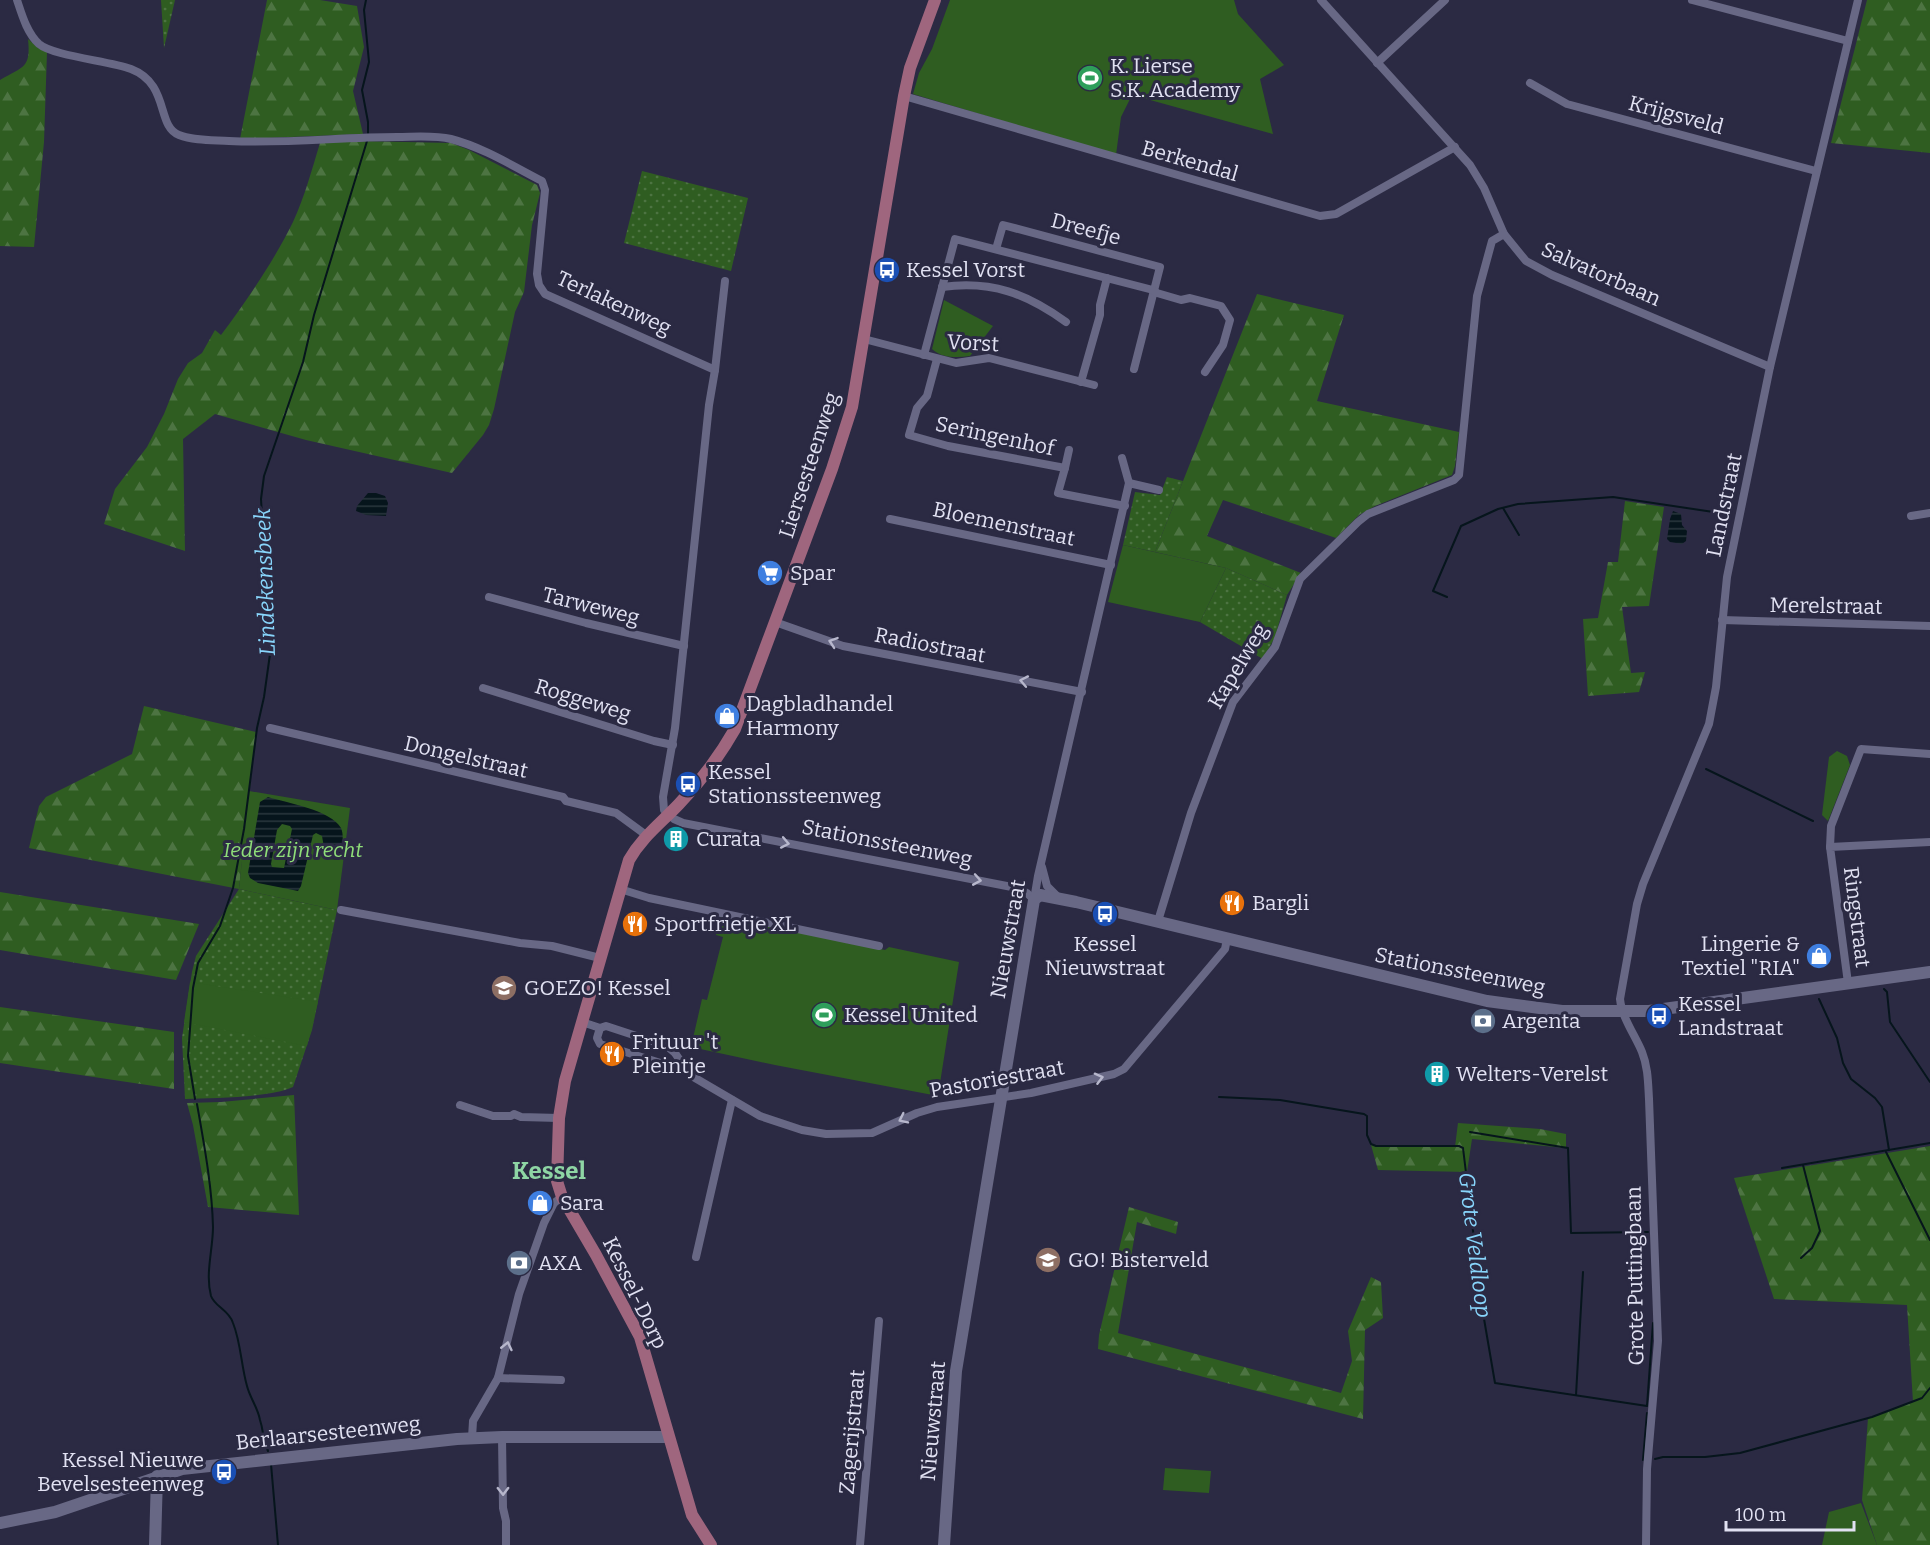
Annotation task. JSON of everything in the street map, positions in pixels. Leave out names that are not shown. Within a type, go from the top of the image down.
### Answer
[{"type":"main road","name":"Liersesteenweg","points":[[646,835],[706,774],[735,729],[844,435],[854,396],[904,96],[910,68],[936,0]]},
{"type":"main road","name":"Kessel-Dorp","points":[[646,835],[629,860],[565,1081],[559,1118],[557,1181],[562,1197],[597,1255],[640,1337],[692,1515],[706,1543]]},
{"type":"street","name":"Terlakenweg","points":[[17,0],[26,25],[40,44],[50,50],[107,62],[142,74],[154,86],[164,116],[172,131],[180,135],[203,140],[245,142],[359,136],[451,139],[542,181],[545,190],[537,274],[539,285],[545,294],[715,370]]},
{"type":"street","name":"Salvatorbaan","points":[[1321,0],[1470,165],[1484,188],[1504,234],[1526,261],[1552,275],[1770,367]]},
{"type":"street","points":[[1377,63],[1445,0]]},
{"type":"street","points":[[1692,0],[1848,40]]},
{"type":"street","name":"Landstraat","points":[[1623,1011],[1620,999],[1622,986],[1643,884],[1709,724],[1716,687],[1727,578],[1770,367],[1858,0]]},
{"type":"street","name":"Krijgsveld","points":[[1530,83],[1567,104],[1816,171]]},
{"type":"street","name":"Berkendal","points":[[904,96],[1320,216],[1336,214],[1455,147]]},
{"type":"street","name":"Dreefje","points":[[996,249],[1003,225],[1160,267],[1134,369]]},
{"type":"street","name":"Kapelweg","points":[[1158,921],[1191,813],[1228,713],[1239,692],[1259,670],[1275,647],[1300,579],[1368,514],[1454,480],[1459,475],[1477,296],[1492,241],[1504,234]]},
{"type":"street","name":"Dreefje","points":[[942,287],[955,239],[1153,290]]},
{"type":"street","points":[[1081,382],[1100,315],[1100,305],[1107,278]]},
{"type":"street","points":[[668,814],[662,803],[673,746],[711,386],[715,370],[725,281]]},
{"type":"street","points":[[924,355],[942,287],[963,284],[1008,290],[1046,308],[1066,322]]},
{"type":"street","points":[[1153,290],[1182,300],[1190,298],[1221,306],[1230,320],[1223,345],[1205,372]]},
{"type":"street","name":"Vorst","points":[[864,339],[956,363],[989,358],[1094,385]]},
{"type":"street","name":"Seringenhof","points":[[937,359],[927,396],[916,408],[909,435],[948,446],[1065,468],[1058,493],[1125,506]]},
{"type":"street","points":[[1065,468],[1069,450]]},
{"type":"street","points":[[1122,458],[1130,483],[1125,506]]},
{"type":"street","points":[[1130,483],[1159,490]]},
{"type":"street","name":"Nieuwstraat","points":[[944,1545],[956,1371],[1034,900],[1125,506]]},
{"type":"street","points":[[1911,516],[1930,513]]},
{"type":"street","name":"Bloemenstraat","points":[[890,519],[1111,564]]},
{"type":"street","name":"Tarweweg","points":[[489,597],[684,646]]},
{"type":"street","name":"Merelstraat","points":[[1722,621],[1930,626]]},
{"type":"street","name":"Radiostraat","points":[[775,622],[843,646],[1082,692]]},
{"type":"street","name":"Roggeweg","points":[[483,688],[673,746]]},
{"type":"street","name":"Dongelstraat","points":[[270,728],[563,797],[566,801],[616,813],[646,835]]},
{"type":"street","points":[[1830,847],[1831,826],[1861,749],[1930,754]]},
{"type":"street","name":"Stationssteenweg","points":[[668,814],[683,823],[1017,888],[1034,900],[1040,895],[1060,899],[1486,1001],[1562,1011],[1649,1011],[1930,972]]},
{"type":"street","name":"Ringstraat","points":[[1848,983],[1830,847],[1930,842]]},
{"type":"street","points":[[1042,864],[1047,886],[1060,899]]},
{"type":"street","points":[[620,890],[879,946]]},
{"type":"street","points":[[341,910],[520,943],[552,946],[600,958]]},
{"type":"street","name":"Pastoriestraat","points":[[680,1062],[690,1075],[760,1116],[802,1130],[826,1134],[874,1132],[937,1107],[1001,1098],[1078,1083],[1124,1069],[1225,948],[1227,939]]},
{"type":"street","name":"Grote Puttingbaan","points":[[1623,1011],[1647,1068],[1656,1246],[1658,1341],[1647,1469],[1646,1545]]},
{"type":"street","points":[[582,1022],[600,1028],[606,1026],[667,1046],[680,1062],[672,1066],[667,1065],[600,1044],[597,1038],[600,1028]]},
{"type":"street","points":[[696,1257],[732,1100]]},
{"type":"street","points":[[460,1105],[493,1116],[518,1114],[521,1117],[559,1118]]},
{"type":"street","points":[[472,1438],[473,1421],[498,1378],[519,1294],[544,1222],[554,1203],[562,1197]]},
{"type":"street","name":"Zagerijstraat","points":[[860,1545],[879,1321]]},
{"type":"street","points":[[498,1378],[561,1380]]},
{"type":"street","points":[[502,1437],[506,1545]]},
{"type":"street","name":"Berlaarsesteenweg","points":[[0,1523],[55,1512],[182,1469],[472,1438],[668,1437]]},
{"type":"street","points":[[155,1545],[157,1476]]},
{"type":"green space","points":[[161,0],[175,0],[164,48]]},
{"type":"green space","points":[[267,0],[320,0],[357,6],[364,47],[353,91],[363,134],[240,139]]},
{"type":"green space","name":"K. Lierse S.K. Academy","points":[[950,0],[1234,0],[1238,14],[1284,65],[1260,79],[1273,134],[1132,95],[1121,117],[1116,155],[913,94],[919,73],[932,49]]},
{"type":"green space","points":[[1867,0],[1930,0],[1930,153],[1831,143]]},
{"type":"green space","points":[[28,39],[47,52],[44,142],[34,247],[0,246],[0,80],[20,69],[27,61]]},
{"type":"green space","points":[[358,141],[451,143],[537,185],[540,193],[532,225],[524,292],[515,312],[494,409],[483,435],[452,473],[306,440],[215,414],[183,439],[185,551],[104,524],[115,489],[147,447],[178,379],[188,363],[202,353],[215,330],[221,335],[278,251],[297,212],[320,143]]},
{"type":"green space","points":[[642,171],[748,198],[731,271],[624,243]]},
{"type":"green space","points":[[1257,294],[1344,315],[1317,401],[1459,432],[1452,475],[1375,506],[1359,515],[1336,538],[1223,500],[1207,536],[1301,573],[1287,595],[1226,568],[1155,552]]},
{"type":"green space","points":[[944,300],[993,326],[970,356],[949,357],[932,349]]},
{"type":"green space","points":[[1167,477],[1183,481],[1155,552],[1123,545],[1135,492],[1160,495]]},
{"type":"green space","points":[[1625,501],[1664,507],[1649,606],[1622,607],[1631,673],[1645,672],[1639,692],[1588,696],[1583,619],[1598,618],[1608,562],[1618,562]]},
{"type":"green space","points":[[1123,545],[1226,568],[1200,622],[1108,602]]},
{"type":"green space","points":[[1226,568],[1287,595],[1275,637],[1263,659],[1200,622]]},
{"type":"green space","points":[[144,706],[256,732],[239,889],[29,848],[39,806],[46,797],[132,754]]},
{"type":"green space","points":[[1837,751],[1847,756],[1850,765],[1828,821],[1822,815],[1829,757]]},
{"type":"green space","name":"Ieder zijn recht","points":[[249,791],[350,808],[337,910],[239,889]]},
{"type":"green space","points":[[239,889],[337,910],[312,1030],[293,1087],[255,1095],[185,1099],[182,1038],[196,956]]},
{"type":"green space","points":[[0,892],[199,924],[176,980],[0,950]]},
{"type":"green space","name":"Kessel United","points":[[721,914],[885,950],[889,947],[959,962],[938,1096],[691,1047],[702,999],[707,1000],[723,937],[716,935]]},
{"type":"green space","points":[[190,982],[318,1002],[307,1046],[184,1022]]},
{"type":"green space","points":[[0,1007],[174,1032],[174,1089],[0,1063]]},
{"type":"green space","points":[[294,1095],[299,1215],[208,1207],[187,1103]]},
{"type":"green space","points":[[1458,1123],[1540,1129],[1566,1134],[1566,1148],[1472,1139],[1467,1172],[1378,1170],[1371,1145],[1455,1147]]},
{"type":"green space","points":[[1930,1146],[1930,1545],[1877,1545],[1862,1500],[1868,1418],[1913,1402],[1907,1305],[1774,1299],[1734,1178]]},
{"type":"green space","points":[[1129,1207],[1178,1222],[1176,1234],[1137,1222],[1118,1333],[1341,1393],[1352,1361],[1348,1331],[1371,1277],[1381,1282],[1383,1318],[1365,1330],[1363,1419],[1098,1349],[1099,1335]]},
{"type":"green space","points":[[1165,1468],[1211,1471],[1209,1493],[1163,1490]]},
{"type":"green space","points":[[1861,1503],[1877,1545],[1822,1545],[1829,1512]]},
{"type":"shaded area","points":[[368,493],[385,496],[388,503],[386,516],[366,515],[356,511],[357,506]]},
{"type":"shaded area","points":[[1673,511],[1681,514],[1682,525],[1687,531],[1686,541],[1682,544],[1670,542],[1667,539]]},
{"type":"shaded area","points":[[268,797],[328,816],[341,828],[343,836],[339,860],[326,859],[322,836],[316,833],[313,835],[298,891],[258,883],[250,878],[248,873],[260,802]],"holes":[[[282,824],[292,829],[284,868],[272,867],[277,830]]]},
{"type":"waterway","name":"Lindekensbeek","points":[[366,0],[364,10],[369,62],[362,90],[368,133]]},
{"type":"waterway","name":"Lindekensbeek","points":[[195,1099],[188,1056],[193,988],[198,963],[220,926],[233,888],[270,654],[261,499],[264,476],[303,362],[314,315],[367,141]]},
{"type":"waterway","points":[[1447,597],[1433,591],[1461,526],[1498,509],[1518,504],[1613,497],[1720,513],[1725,516]]},
{"type":"waterway","points":[[1503,508],[1519,535]]},
{"type":"waterway","points":[[1706,769],[1813,821]]},
{"type":"waterway","points":[[1884,989],[1887,992],[1890,1022],[1930,1082]]},
{"type":"waterway","points":[[1819,999],[1837,1038],[1843,1063],[1851,1079],[1875,1098],[1882,1107],[1889,1150]]},
{"type":"waterway","name":"Grote Veldloop","points":[[1219,1097],[1280,1100],[1364,1114],[1367,1116],[1367,1135],[1371,1144],[1376,1146],[1459,1146],[1463,1148],[1483,1313],[1495,1383],[1647,1406],[1653,1323]]},
{"type":"waterway","name":"Lindekensbeek","points":[[197,1104],[207,1165],[213,1227],[209,1288],[211,1296],[233,1323],[247,1386],[259,1416],[268,1451]]},
{"type":"waterway","points":[[1470,1132],[1568,1148],[1571,1233],[1648,1232]]},
{"type":"waterway","points":[[1782,1168],[1930,1143]]},
{"type":"waterway","points":[[1886,1152],[1930,1240]]},
{"type":"waterway","points":[[1801,1258],[1812,1248],[1820,1231],[1803,1165]]},
{"type":"waterway","points":[[1576,1395],[1583,1272]]},
{"type":"waterway","name":"Grote Veldloop","points":[[1655,1459],[1740,1453],[1872,1417],[1922,1398],[1930,1388]]},
{"type":"waterway","name":"Grote Veldloop","points":[[1643,1460],[1647,1413]]},
{"type":"waterway","name":"Lindekensbeek","points":[[271,1464],[278,1545]]},
{"type":"place","name":"K. Lierse S.K. Academy","points":[[1090,78]]},
{"type":"place","name":"Kessel Vorst","points":[[887,270]]},
{"type":"place","name":"Spar","points":[[770,573]]},
{"type":"place","name":"Dagbladhandel Harmony","points":[[727,716]]},
{"type":"place","name":"Kessel Stationssteenweg","points":[[688,784]]},
{"type":"place","name":"Curata","points":[[676,839]]},
{"type":"place","name":"Bargli","points":[[1232,903]]},
{"type":"place","name":"Kessel Nieuwstraat","points":[[1105,914]]},
{"type":"place","name":"Sportfrietje XL","points":[[635,924]]},
{"type":"place","name":"Lingerie & Textiel \"RIA\"","points":[[1819,956]]},
{"type":"place","name":"GOEZO! Kessel","points":[[504,988]]},
{"type":"place","name":"Kessel United","points":[[824,1015]]},
{"type":"place","name":"Kessel Landstraat","points":[[1659,1016]]},
{"type":"place","name":"Argenta","points":[[1483,1021]]},
{"type":"place","name":"Frituur 't Pleintje","points":[[612,1054]]},
{"type":"place","name":"Welters-Verelst","points":[[1437,1074]]},
{"type":"place","name":"Sara","points":[[540,1203]]},
{"type":"place","name":"GO! Bisterveld","points":[[1048,1260]]},
{"type":"place","name":"AXA","points":[[519,1263]]},
{"type":"place","name":"Kessel Nieuwe Bevelsesteenweg","points":[[224,1472]]},
{"type":"district","name":"Kessel","points":[[549,1171]]}]
